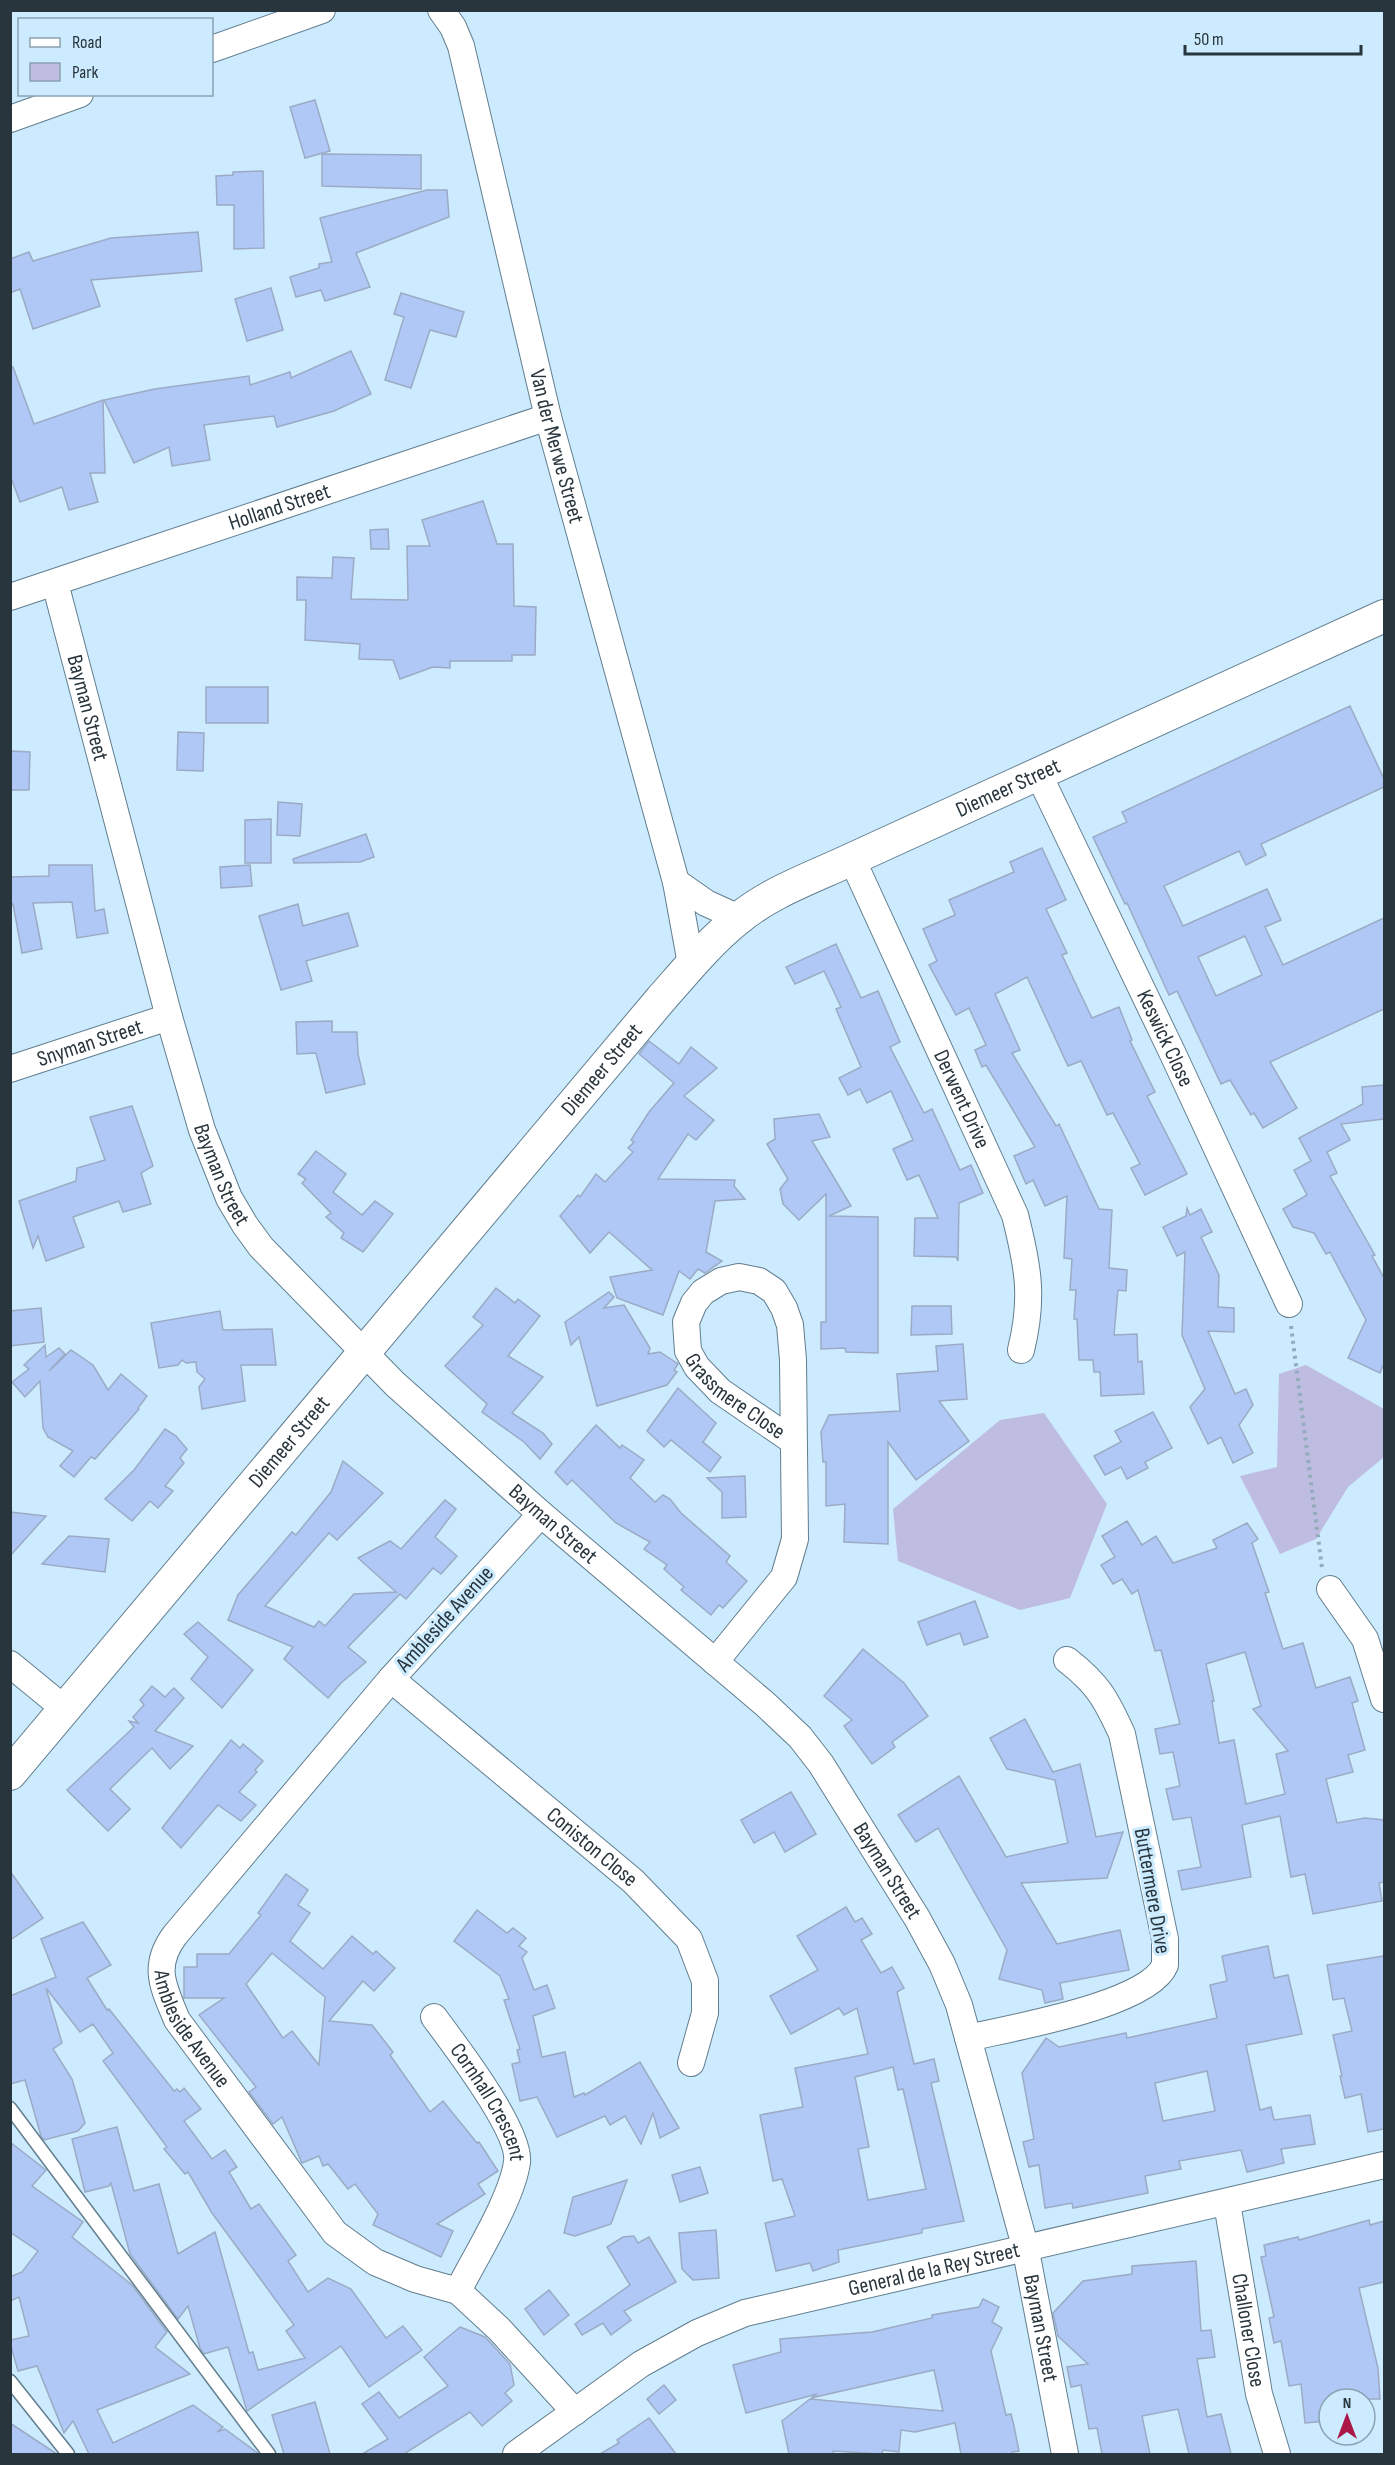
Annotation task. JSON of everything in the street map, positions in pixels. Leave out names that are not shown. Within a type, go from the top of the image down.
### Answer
[{"type":"street","points":[[213,49],[322,10]]},
{"type":"street","name":"Van der Merwe Street","points":[[441,10],[453,27],[461,46],[548,417],[676,882],[692,964]]},
{"type":"street","points":[[10,119],[74,96]]},
{"type":"street","name":"Holland Street","points":[[10,597],[548,417]]},
{"type":"street","name":"Bayman Street","points":[[55,583],[169,1017],[202,1130],[229,1198],[261,1247],[363,1353],[541,1514],[800,1737],[821,1764],[942,1964],[968,2038],[1026,2246],[1065,2454]]},
{"type":"street","name":"Diemeer Street","points":[[10,1774],[692,964],[739,918],[767,900],[852,859],[1384,616]]},
{"type":"street","name":"Keswick Close","points":[[1039,775],[1172,1052],[1289,1304]]},
{"type":"street","name":"Derwent Drive","points":[[852,859],[1015,1215],[1024,1251],[1029,1290],[1029,1316],[1021,1350]]},
{"type":"street","points":[[676,882],[706,903],[739,918]]},
{"type":"street","name":"Snyman Street","points":[[10,1069],[169,1017]]},
{"type":"street","name":"Grassmere Close","points":[[715,1662],[784,1577],[795,1539],[793,1360],[790,1325],[784,1308],[774,1291],[759,1281],[739,1277],[721,1281],[703,1292],[694,1302],[686,1322],[688,1351],[697,1367],[720,1391],[793,1441]]},
{"type":"street","name":"Ambleside Avenue","points":[[541,1514],[391,1679],[169,1944],[163,1954],[162,1982],[177,2020],[335,2233],[375,2262],[415,2279],[458,2291],[499,2329],[575,2412]]},
{"type":"street","points":[[1330,1589],[1365,1639],[1384,1699]]},
{"type":"street","name":"Buttermere Drive","points":[[968,2038],[1104,2005],[1143,1987],[1163,1970],[1165,1965],[1165,1939],[1122,1734],[1108,1703],[1091,1678],[1067,1660]]},
{"type":"street","points":[[10,1664],[66,1710]]},
{"type":"street","name":"Coniston Close","points":[[391,1679],[633,1881],[689,1939],[705,1981],[705,2013],[692,2063]]},
{"type":"street","name":"Cornhall Crescent","points":[[434,2017],[497,2109],[516,2149],[515,2172],[506,2196],[458,2291]]},
{"type":"street","name":"General de la Rey Street","points":[[516,2454],[641,2364],[697,2333],[745,2313],[1026,2246],[1227,2203],[1384,2165]]},
{"type":"street","name":"Challoner Close","points":[[1227,2203],[1260,2394],[1277,2454]]},
{"type":"lane","points":[[10,2108],[269,2454]]},
{"type":"lane","points":[[10,2381],[68,2454]]},
{"type":"path","points":[[1289,1304],[1319,1561],[1330,1589]]},
{"type":"green space","points":[[1306,1365],[1384,1409],[1384,1457],[1348,1487],[1316,1539],[1280,1554],[1240,1476],[1277,1467],[1279,1374]]},
{"type":"green space","points":[[1044,1413],[1107,1504],[1070,1598],[1020,1610],[898,1561],[893,1509],[1000,1420]]},
{"type":"building","points":[[315,100],[330,151],[305,158],[290,107]]},
{"type":"building","points":[[322,154],[421,155],[421,189],[322,186]]},
{"type":"building","points":[[263,171],[264,248],[234,249],[234,205],[217,205],[216,176],[233,175],[233,172]]},
{"type":"building","points":[[427,190],[447,190],[449,217],[356,253],[370,287],[325,301],[321,290],[296,297],[290,277],[319,268],[319,264],[332,262],[320,218]]},
{"type":"building","points":[[198,232],[202,271],[91,280],[100,306],[33,329],[20,289],[10,293],[10,259],[29,252],[33,261],[111,238]]},
{"type":"building","points":[[271,288],[283,330],[247,341],[235,299]]},
{"type":"building","points":[[401,293],[464,312],[456,337],[430,330],[411,388],[385,380],[404,317],[394,314]]},
{"type":"building","points":[[351,351],[371,394],[334,411],[277,427],[274,416],[204,425],[210,460],[172,466],[169,447],[134,463],[104,400],[155,389],[249,376],[250,385],[290,372],[291,378]]},
{"type":"building","points":[[10,367],[13,367],[34,424],[103,400],[105,473],[90,473],[98,502],[69,510],[62,487],[20,502],[10,475]]},
{"type":"building","points":[[483,501],[497,544],[513,544],[514,606],[536,607],[535,655],[512,655],[512,661],[450,661],[450,668],[433,667],[400,679],[393,660],[359,659],[360,644],[305,640],[306,600],[297,600],[297,577],[332,578],[333,557],[354,558],[351,599],[408,600],[407,546],[430,546],[422,520]]},
{"type":"building","points":[[388,529],[389,549],[371,549],[370,530]]},
{"type":"building","points":[[206,687],[268,687],[268,723],[206,723]]},
{"type":"building","points":[[1350,706],[1384,779],[1384,787],[1261,844],[1266,855],[1246,865],[1239,851],[1164,886],[1183,926],[1267,889],[1281,920],[1265,927],[1283,965],[1384,918],[1384,1009],[1270,1062],[1297,1108],[1263,1128],[1254,1113],[1251,1115],[1230,1080],[1221,1084],[1177,991],[1169,995],[1127,903],[1125,904],[1093,837],[1127,822],[1122,812]],"holes":[[[1245,936],[1262,975],[1216,996],[1198,957]]]},
{"type":"building","points":[[178,732],[204,733],[203,771],[177,770]]},
{"type":"building","points":[[10,751],[30,752],[29,790],[10,790]]},
{"type":"building","points":[[278,802],[302,804],[300,836],[277,835]]},
{"type":"building","points":[[271,819],[271,863],[245,863],[245,820]]},
{"type":"building","points":[[366,834],[374,857],[360,862],[294,863],[293,859]]},
{"type":"building","points":[[1042,848],[1066,900],[1046,909],[1067,953],[1062,955],[1092,1018],[1119,1007],[1132,1040],[1130,1041],[1155,1092],[1147,1096],[1187,1174],[1145,1195],[1131,1168],[1140,1164],[1113,1113],[1107,1115],[1081,1061],[1068,1066],[1027,977],[995,994],[1020,1050],[1012,1053],[1056,1126],[1059,1124],[1099,1209],[1112,1210],[1109,1268],[1127,1270],[1126,1291],[1118,1290],[1114,1335],[1137,1334],[1138,1362],[1142,1361],[1144,1394],[1101,1396],[1100,1372],[1094,1372],[1093,1360],[1079,1360],[1077,1319],[1074,1319],[1076,1290],[1070,1290],[1072,1259],[1064,1258],[1067,1196],[1045,1206],[1033,1180],[1026,1184],[1014,1156],[1035,1147],[986,1065],[982,1067],[975,1050],[986,1045],[969,1008],[956,1015],[929,965],[937,961],[923,929],[955,915],[949,900],[1014,872],[1010,862]]},
{"type":"building","points":[[49,865],[92,865],[95,911],[104,909],[108,933],[77,938],[72,902],[33,903],[42,949],[22,953],[13,904],[10,905],[10,877],[49,876]]},
{"type":"building","points":[[250,865],[252,886],[221,888],[220,867]]},
{"type":"building","points":[[298,904],[303,926],[348,913],[358,946],[306,961],[312,981],[281,990],[259,916]]},
{"type":"building","points":[[836,944],[861,998],[878,991],[900,1042],[890,1047],[924,1113],[932,1109],[960,1170],[971,1165],[983,1193],[959,1203],[958,1261],[956,1257],[914,1256],[915,1218],[938,1218],[919,1175],[907,1180],[893,1149],[913,1140],[891,1091],[867,1103],[860,1089],[848,1095],[839,1078],[861,1067],[836,1009],[841,1007],[824,971],[795,984],[786,967]]},
{"type":"building","points":[[332,1021],[332,1032],[357,1032],[358,1054],[365,1084],[326,1093],[316,1053],[297,1054],[296,1022]]},
{"type":"building","points":[[649,1041],[679,1064],[691,1047],[717,1068],[684,1096],[714,1120],[696,1140],[688,1134],[658,1179],[735,1180],[734,1186],[745,1199],[715,1201],[706,1252],[722,1261],[705,1273],[698,1269],[690,1279],[679,1271],[663,1315],[617,1298],[610,1277],[652,1270],[609,1232],[590,1253],[560,1216],[578,1195],[580,1197],[596,1174],[605,1182],[633,1152],[628,1148],[634,1142],[631,1140],[649,1112],[674,1083],[639,1054]]},
{"type":"building","points":[[1384,1085],[1384,1119],[1341,1124],[1350,1140],[1327,1152],[1337,1173],[1330,1176],[1375,1255],[1372,1256],[1384,1278],[1384,1363],[1380,1373],[1348,1358],[1366,1320],[1330,1252],[1326,1254],[1314,1233],[1293,1227],[1283,1209],[1307,1195],[1294,1170],[1311,1161],[1299,1138],[1363,1104],[1362,1087]]},
{"type":"building","points":[[132,1106],[153,1166],[141,1173],[151,1204],[123,1212],[119,1201],[73,1217],[84,1247],[46,1261],[38,1236],[33,1248],[19,1201],[76,1181],[77,1168],[105,1160],[90,1117]]},
{"type":"building","points":[[819,1114],[830,1137],[812,1141],[851,1206],[829,1216],[878,1217],[878,1353],[846,1352],[845,1348],[821,1349],[821,1322],[826,1322],[826,1194],[799,1220],[783,1204],[780,1189],[788,1179],[767,1144],[775,1139],[774,1119]]},
{"type":"building","points":[[316,1151],[346,1174],[333,1192],[362,1215],[375,1201],[393,1214],[363,1252],[341,1238],[344,1233],[326,1217],[331,1213],[302,1183],[306,1179],[298,1174]]},
{"type":"building","points":[[1187,1208],[1190,1215],[1201,1209],[1212,1232],[1201,1237],[1219,1275],[1218,1307],[1234,1308],[1234,1332],[1208,1331],[1235,1394],[1246,1389],[1253,1405],[1239,1425],[1253,1453],[1233,1463],[1221,1437],[1208,1444],[1190,1407],[1205,1389],[1182,1335],[1185,1252],[1177,1256],[1163,1227],[1186,1216]]},
{"type":"building","points":[[496,1288],[515,1303],[518,1299],[540,1316],[508,1356],[543,1377],[512,1413],[543,1433],[552,1444],[540,1459],[524,1442],[482,1412],[487,1404],[445,1366],[483,1325],[473,1317]]},
{"type":"building","points":[[609,1292],[614,1297],[604,1308],[624,1305],[650,1348],[648,1354],[660,1352],[678,1364],[674,1370],[677,1372],[667,1385],[597,1406],[579,1337],[571,1345],[565,1322]]},
{"type":"building","points":[[912,1306],[951,1306],[952,1334],[911,1335]]},
{"type":"building","points":[[41,1308],[44,1342],[10,1346],[10,1311]]},
{"type":"building","points":[[220,1311],[223,1330],[272,1329],[276,1365],[241,1365],[245,1401],[202,1409],[199,1387],[205,1379],[197,1372],[196,1362],[186,1363],[182,1360],[178,1365],[159,1368],[151,1323]]},
{"type":"building","points":[[963,1344],[967,1399],[939,1401],[969,1441],[916,1480],[888,1442],[888,1544],[844,1542],[845,1504],[826,1506],[826,1462],[823,1462],[821,1432],[829,1415],[900,1411],[897,1374],[938,1371],[936,1346]]},
{"type":"building","points":[[45,1345],[46,1357],[59,1348],[65,1354],[49,1371],[71,1350],[93,1365],[108,1390],[121,1374],[147,1396],[139,1409],[95,1459],[91,1457],[74,1477],[60,1466],[73,1451],[48,1437],[43,1428],[40,1381],[25,1397],[12,1382],[29,1369],[24,1365]]},
{"type":"building","points":[[678,1388],[716,1423],[703,1442],[721,1457],[710,1472],[671,1440],[664,1447],[647,1431]]},
{"type":"building","points":[[1153,1412],[1172,1448],[1145,1462],[1148,1468],[1127,1479],[1121,1467],[1105,1475],[1094,1456],[1121,1442],[1115,1431]]},
{"type":"building","points":[[596,1425],[620,1448],[622,1445],[644,1460],[630,1478],[655,1502],[663,1495],[670,1499],[681,1513],[730,1556],[726,1562],[747,1581],[723,1608],[719,1605],[711,1615],[681,1590],[684,1587],[664,1569],[667,1565],[644,1549],[650,1542],[616,1523],[572,1480],[567,1485],[555,1472]]},
{"type":"building","points":[[165,1429],[176,1436],[187,1449],[180,1458],[184,1463],[165,1486],[173,1491],[158,1508],[150,1501],[132,1521],[105,1499],[134,1470]]},
{"type":"building","points":[[343,1461],[383,1493],[337,1540],[329,1533],[265,1606],[314,1627],[319,1621],[325,1626],[354,1594],[396,1592],[358,1558],[390,1541],[401,1549],[445,1500],[456,1509],[435,1537],[457,1556],[441,1574],[433,1568],[406,1599],[400,1594],[348,1647],[366,1662],[341,1683],[328,1698],[284,1659],[293,1647],[228,1620],[238,1595],[292,1532],[296,1535],[331,1492]]},
{"type":"building","points":[[745,1476],[746,1517],[722,1518],[722,1492],[707,1478]]},
{"type":"building","points":[[10,1512],[46,1516],[10,1556]]},
{"type":"building","points":[[1127,1521],[1142,1545],[1156,1536],[1173,1563],[1217,1548],[1213,1540],[1247,1523],[1258,1539],[1252,1543],[1269,1592],[1265,1593],[1283,1649],[1303,1643],[1316,1688],[1350,1677],[1358,1701],[1352,1703],[1365,1750],[1348,1755],[1353,1772],[1326,1779],[1337,1823],[1365,1818],[1384,1820],[1384,1882],[1379,1883],[1382,1901],[1313,1914],[1305,1874],[1291,1877],[1280,1816],[1242,1825],[1251,1877],[1182,1890],[1178,1871],[1201,1867],[1191,1817],[1173,1820],[1166,1789],[1180,1786],[1173,1752],[1160,1754],[1155,1729],[1180,1724],[1161,1650],[1155,1651],[1138,1590],[1132,1594],[1122,1579],[1113,1584],[1101,1565],[1115,1557],[1102,1536]],"holes":[[[1245,1652],[1261,1706],[1253,1709],[1288,1751],[1276,1754],[1285,1794],[1246,1804],[1234,1740],[1219,1743],[1212,1701],[1214,1701],[1206,1664]]]},
{"type":"building","points":[[69,1536],[109,1539],[105,1572],[42,1564]]},
{"type":"building","points":[[975,1601],[988,1637],[964,1645],[960,1633],[927,1645],[918,1622]]},
{"type":"building","points":[[198,1622],[253,1670],[222,1708],[191,1679],[208,1657],[184,1634]]},
{"type":"building","points":[[863,1649],[904,1683],[928,1716],[892,1742],[895,1747],[872,1764],[844,1726],[852,1720],[824,1696]]},
{"type":"building","points":[[152,1686],[165,1697],[174,1688],[184,1698],[155,1731],[193,1746],[170,1769],[152,1748],[110,1789],[130,1809],[108,1831],[67,1790],[134,1727],[129,1721],[138,1723],[133,1717],[144,1705],[140,1700]]},
{"type":"building","points":[[1025,1719],[1053,1772],[1080,1764],[1096,1837],[1123,1832],[1107,1878],[1021,1883],[1057,1944],[1120,1930],[1129,1970],[1060,1983],[1063,1999],[1045,2003],[1042,1990],[999,1979],[1007,1950],[938,1828],[916,1842],[898,1815],[959,1776],[1006,1857],[1068,1843],[1055,1780],[1007,1769],[990,1738]]},
{"type":"building","points":[[231,1740],[240,1748],[243,1744],[263,1761],[255,1770],[257,1772],[239,1792],[256,1805],[241,1821],[218,1805],[181,1848],[162,1828]]},
{"type":"building","points":[[791,1792],[816,1834],[785,1852],[774,1832],[754,1843],[741,1820]]},
{"type":"building","points":[[10,1871],[43,1918],[10,1940]]},
{"type":"building","points":[[286,1874],[308,1890],[298,1905],[310,1913],[290,1941],[323,1969],[352,1936],[373,1954],[376,1951],[395,1968],[374,1991],[363,1981],[329,2021],[372,2025],[393,2052],[390,2055],[430,2112],[443,2101],[477,2143],[479,2142],[498,2171],[478,2184],[485,2194],[437,2224],[453,2231],[441,2257],[373,2225],[378,2214],[355,2184],[348,2189],[328,2164],[323,2166],[319,2156],[302,2163],[282,2117],[273,2124],[249,2092],[256,2087],[199,2015],[224,1998],[184,1998],[184,1967],[197,1967],[197,1954],[229,1954],[261,1915],[258,1913]],"holes":[[[272,1953],[325,1997],[319,2065],[292,2031],[283,2038],[246,1984]]]},
{"type":"building","points":[[846,1907],[855,1922],[862,1918],[872,1934],[861,1940],[881,1973],[892,1967],[904,1988],[897,1992],[914,2064],[934,2059],[939,2081],[931,2083],[964,2221],[922,2229],[922,2233],[838,2250],[839,2262],[813,2271],[810,2263],[776,2271],[765,2223],[795,2216],[782,2179],[773,2181],[760,2115],[803,2107],[795,2068],[868,2054],[857,2008],[844,2015],[839,2008],[791,2034],[770,1996],[818,1970],[797,1936]],"holes":[[[893,2067],[898,2090],[903,2089],[926,2189],[868,2200],[858,2149],[869,2147],[855,2077]]]},
{"type":"building","points":[[477,1910],[507,1933],[513,1928],[526,1938],[519,1946],[527,1952],[522,1958],[534,1990],[547,1985],[555,2008],[533,2016],[542,2057],[565,2052],[574,2097],[584,2093],[585,2095],[640,2062],[679,2128],[660,2138],[653,2113],[641,2144],[625,2116],[610,2125],[605,2116],[557,2137],[537,2097],[520,2101],[512,2064],[520,2062],[517,2050],[520,2049],[504,2000],[509,1999],[500,1976],[454,1941]]},
{"type":"building","points":[[83,1922],[111,1965],[87,1978],[107,2010],[109,2009],[174,2091],[177,2089],[180,2092],[184,2088],[201,2109],[184,2121],[212,2159],[225,2150],[237,2167],[229,2172],[251,2209],[259,2204],[296,2255],[288,2261],[308,2292],[328,2278],[351,2289],[386,2338],[403,2326],[422,2350],[369,2387],[341,2346],[247,2411],[228,2347],[204,2354],[200,2348],[188,2306],[178,2319],[130,2254],[111,2183],[109,2186],[85,2192],[72,2139],[117,2127],[134,2191],[159,2184],[178,2254],[215,2232],[249,2353],[253,2352],[258,2370],[305,2358],[286,2331],[294,2325],[212,2213],[188,2172],[185,2174],[164,2149],[167,2147],[103,2061],[113,2053],[93,2024],[80,2032],[46,1988],[62,2043],[53,2049],[72,2079],[85,2123],[78,2131],[44,2140],[25,2080],[10,2084],[10,1996],[56,1977],[41,1939]]},
{"type":"building","points":[[1268,1946],[1274,1978],[1288,1975],[1302,2034],[1246,2045],[1260,2110],[1271,2107],[1274,2120],[1310,2115],[1315,2144],[1281,2149],[1284,2163],[1247,2172],[1241,2150],[1179,2161],[1181,2169],[1145,2176],[1148,2193],[1073,2208],[1072,2203],[1045,2208],[1039,2165],[1029,2167],[1023,2142],[1034,2139],[1022,2073],[1046,2038],[1059,2047],[1126,2033],[1127,2038],[1217,2018],[1210,1985],[1227,1981],[1222,1956]],"holes":[[[1207,2071],[1215,2111],[1163,2121],[1155,2083]]]},
{"type":"building","points":[[1384,1956],[1384,2129],[1368,2132],[1361,2094],[1345,2098],[1333,2035],[1352,2031],[1344,1998],[1333,2000],[1327,1965]]},
{"type":"building","points":[[10,2142],[46,2170],[32,2186],[83,2222],[72,2237],[132,2285],[167,2332],[155,2347],[190,2374],[97,2410],[113,2443],[193,2405],[223,2427],[217,2432],[225,2429],[259,2454],[89,2454],[73,2421],[64,2433],[37,2366],[18,2371],[10,2343],[10,2340],[29,2336],[19,2297],[10,2301],[10,2277],[22,2272],[38,2251],[10,2232]]},
{"type":"building","points":[[700,2167],[708,2193],[680,2202],[672,2175]]},
{"type":"building","points":[[627,2180],[611,2224],[575,2236],[564,2233],[573,2197]]},
{"type":"building","points":[[1369,2220],[1370,2225],[1384,2221],[1384,2282],[1359,2288],[1378,2368],[1380,2399],[1377,2399],[1377,2387],[1317,2387],[1317,2422],[1305,2423],[1301,2384],[1289,2386],[1281,2341],[1274,2343],[1269,2318],[1274,2317],[1261,2257],[1266,2256],[1264,2245],[1298,2237],[1299,2240]]},
{"type":"building","points":[[716,2230],[719,2278],[693,2280],[682,2269],[679,2233]]},
{"type":"building","points":[[634,2236],[638,2243],[649,2237],[676,2282],[624,2311],[631,2320],[611,2335],[603,2323],[582,2335],[575,2324],[630,2285],[607,2247],[623,2237]]},
{"type":"building","points":[[1196,2261],[1201,2331],[1211,2330],[1215,2357],[1197,2359],[1207,2417],[1221,2414],[1231,2454],[1189,2454],[1178,2409],[1142,2416],[1150,2454],[1102,2454],[1097,2428],[1089,2429],[1081,2385],[1071,2387],[1067,2367],[1088,2364],[1058,2336],[1053,2313],[1083,2281],[1132,2274],[1132,2266]]},
{"type":"building","points":[[549,2290],[569,2315],[544,2335],[525,2309]]},
{"type":"building","points":[[983,2299],[999,2307],[992,2322],[1002,2328],[991,2351],[1006,2415],[1011,2414],[1019,2451],[1012,2452],[1012,2454],[961,2454],[955,2423],[915,2432],[901,2430],[899,2452],[883,2450],[882,2454],[833,2451],[834,2454],[789,2454],[782,2421],[810,2399],[943,2411],[934,2370],[811,2398],[817,2394],[746,2413],[733,2365],[781,2352],[780,2339],[872,2332],[932,2318],[932,2315],[979,2307]]},
{"type":"building","points":[[460,2327],[485,2337],[510,2364],[514,2385],[505,2393],[512,2401],[482,2426],[470,2412],[404,2454],[362,2454],[388,2439],[362,2404],[379,2392],[399,2418],[448,2386],[424,2357]]},
{"type":"building","points":[[664,2385],[676,2400],[659,2414],[647,2399]]},
{"type":"building","points":[[315,2402],[330,2454],[284,2454],[272,2415]]},
{"type":"building","points":[[649,2418],[676,2454],[600,2454],[619,2443],[617,2440]]},
{"type":"building","points":[[10,2423],[57,2454],[10,2454]]}]
